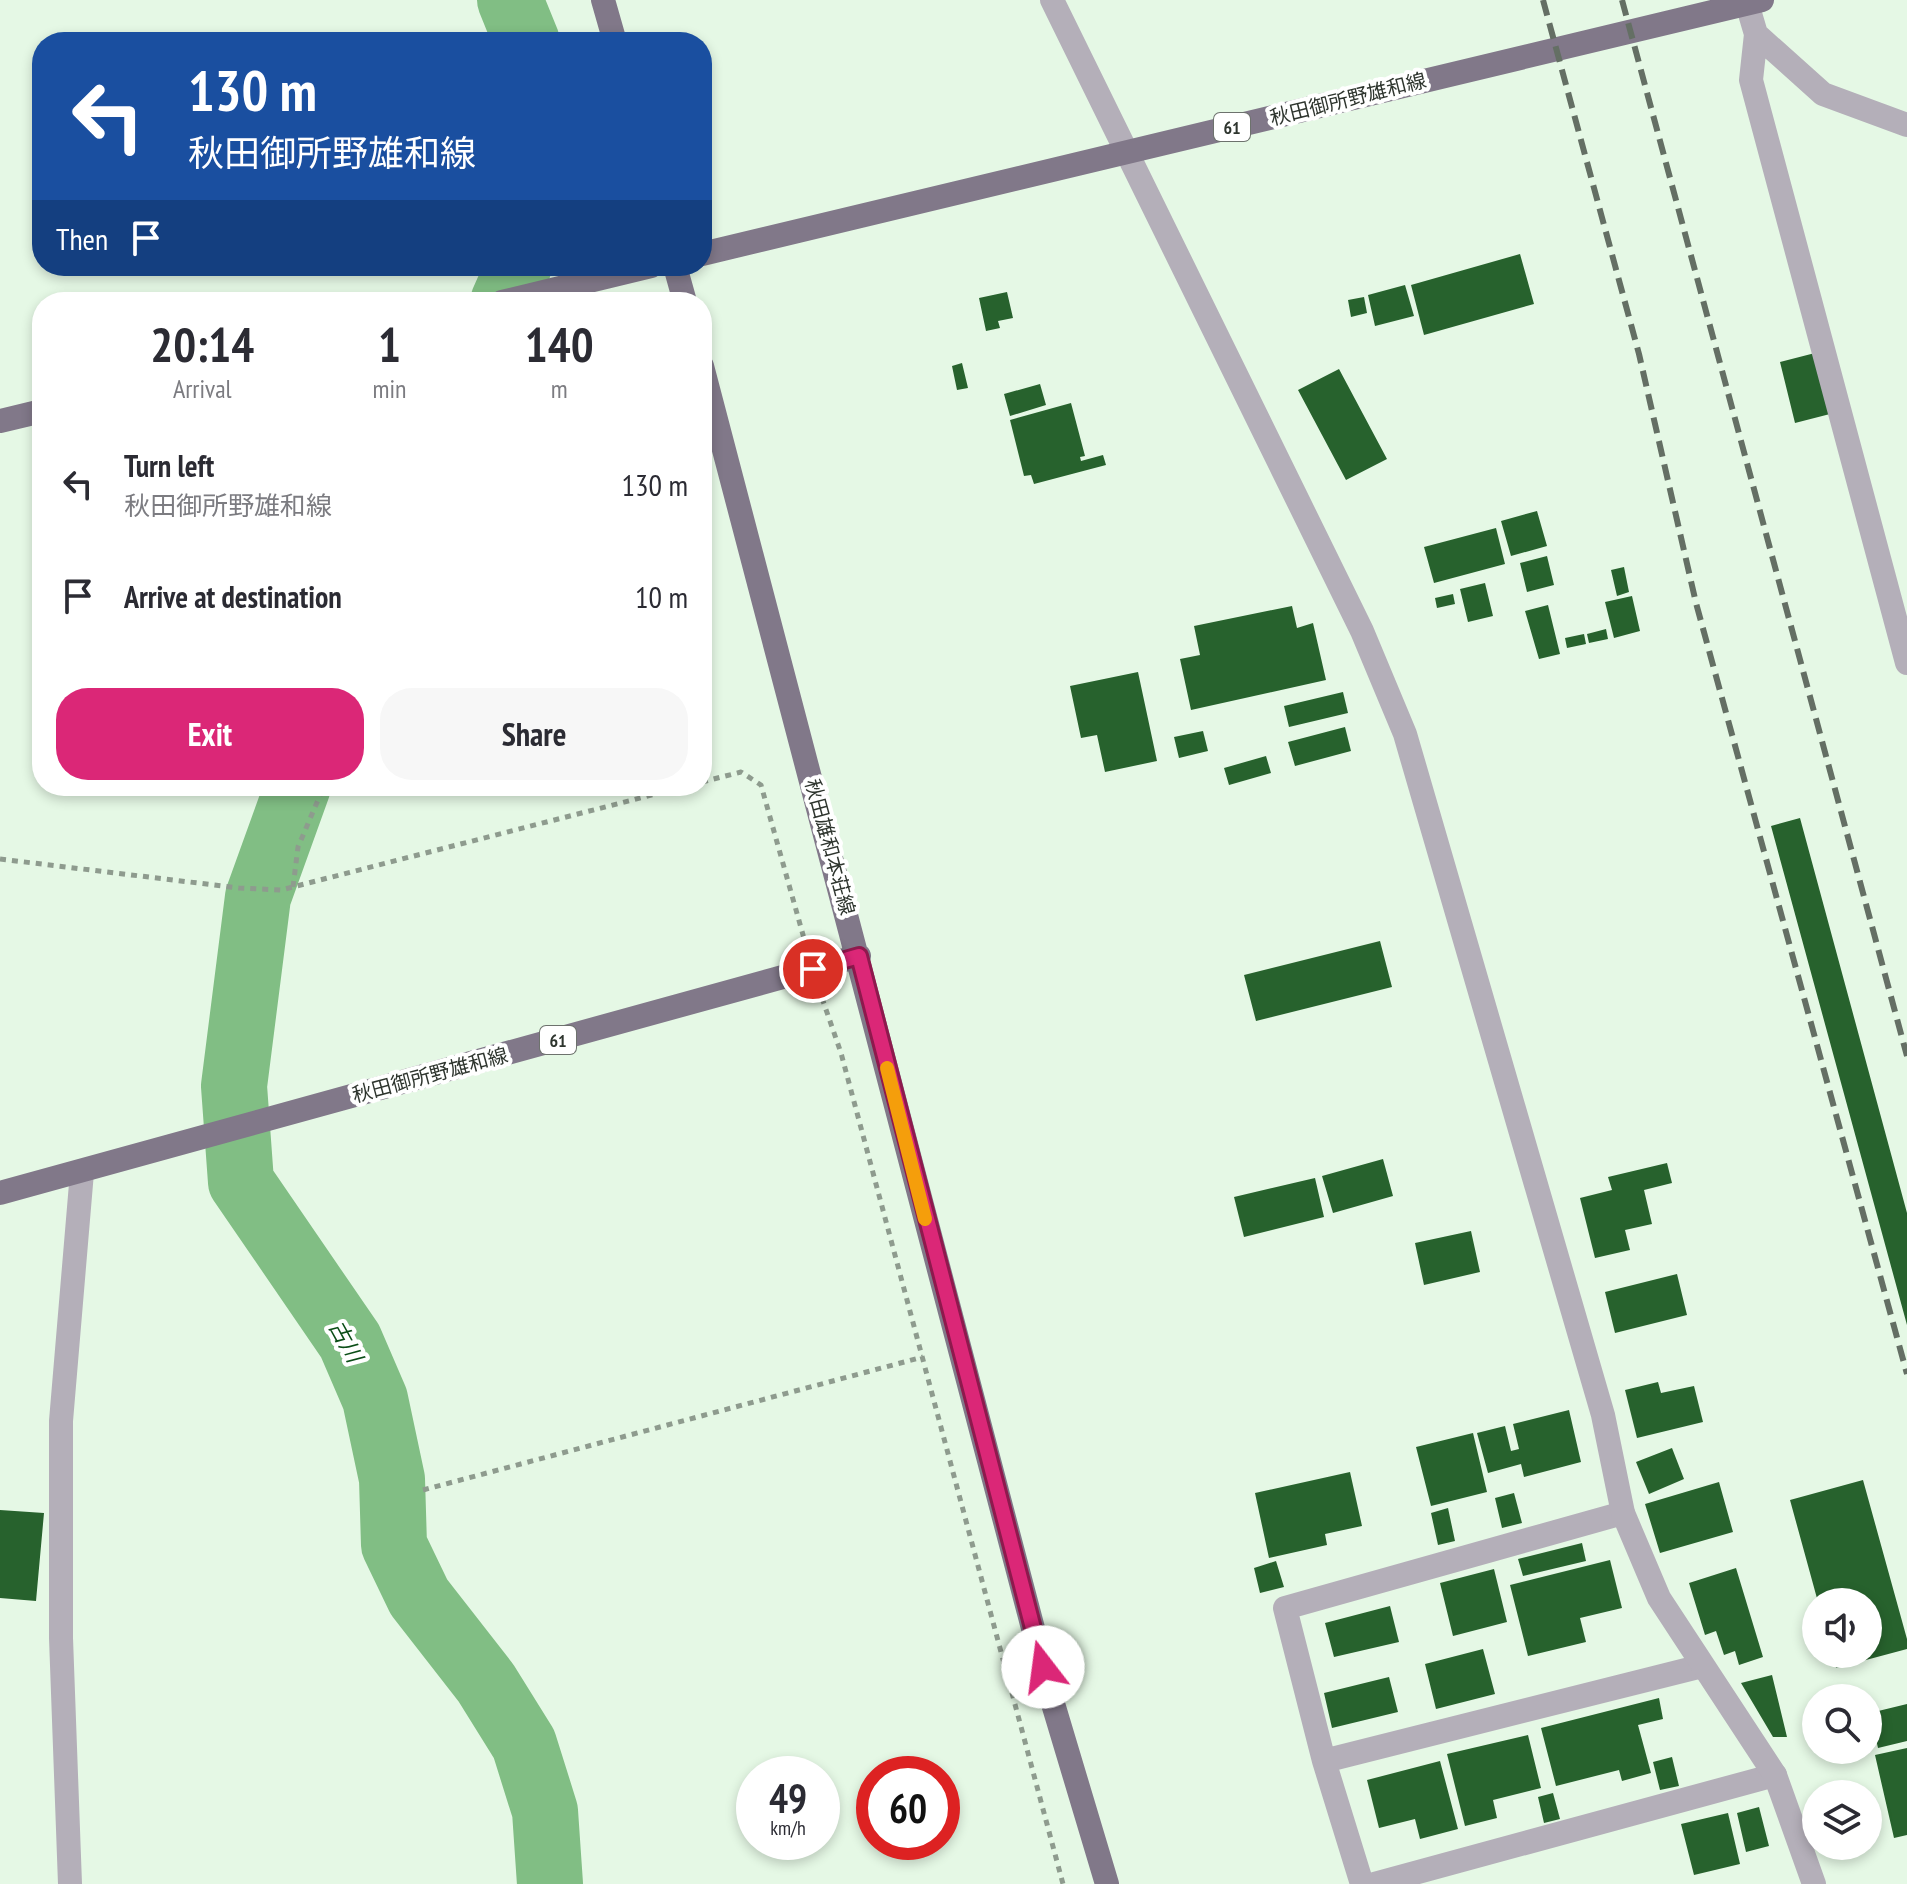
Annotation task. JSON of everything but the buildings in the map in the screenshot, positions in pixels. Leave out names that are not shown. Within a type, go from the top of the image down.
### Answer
[{"type":"main road","points":[[603,0],[612,32]]},
{"type":"main road","name":"秋田御所野雄和線","points":[[712,252],[1762,0]]},
{"type":"main road","points":[[543,292],[610,276]]},
{"type":"main road","name":"秋田雄和本荘線","points":[[712,404],[1051,1697],[1107,1884]]},
{"type":"main road","points":[[0,421],[32,413]]},
{"type":"main road","name":"秋田御所野雄和線","points":[[0,1193],[859,956]]},
{"type":"street","points":[[1052,0],[1362,631],[1405,734],[1603,1415],[1623,1513],[1659,1598],[1775,1775],[1814,1884]]},
{"type":"street","points":[[1746,0],[1756,34],[1751,80],[1907,663]]},
{"type":"street","points":[[1756,34],[1823,94],[1907,125]]},
{"type":"street","points":[[70,1884],[61,1638],[61,1421],[82,1172]]},
{"type":"street","points":[[1362,1884],[1324,1761],[1285,1608],[1623,1513]]},
{"type":"street","points":[[1324,1761],[1702,1666]]},
{"type":"street","points":[[1374,1884],[1775,1775]]},
{"type":"path","points":[[712,779],[741,772],[761,785],[813,969],[841,1053],[1063,1884]]},
{"type":"path","points":[[293,887],[298,847],[320,796]]},
{"type":"path","points":[[0,859],[239,888],[281,890],[648,796]]},
{"type":"path","points":[[423,1490],[923,1357]]},
{"type":"waterway","name":"古川","points":[[510,0],[523,32]]},
{"type":"waterway","name":"古川","points":[[507,292],[515,276]]},
{"type":"waterway","name":"古川","points":[[294,796],[258,897],[234,1086],[241,1182],[350,1341],[375,1399],[392,1479],[394,1545],[419,1597],[486,1683],[524,1744],[545,1811],[550,1884]]},
{"type":"railway","points":[[1543,0],[1639,354],[1696,603],[1907,1374]]},
{"type":"railway","points":[[1622,0],[1907,1056]]},
{"type":"slow traffic","points":[[887,1068],[925,1219]]},
{"type":"route","points":[[813,969],[859,956],[1043,1667]]}]
